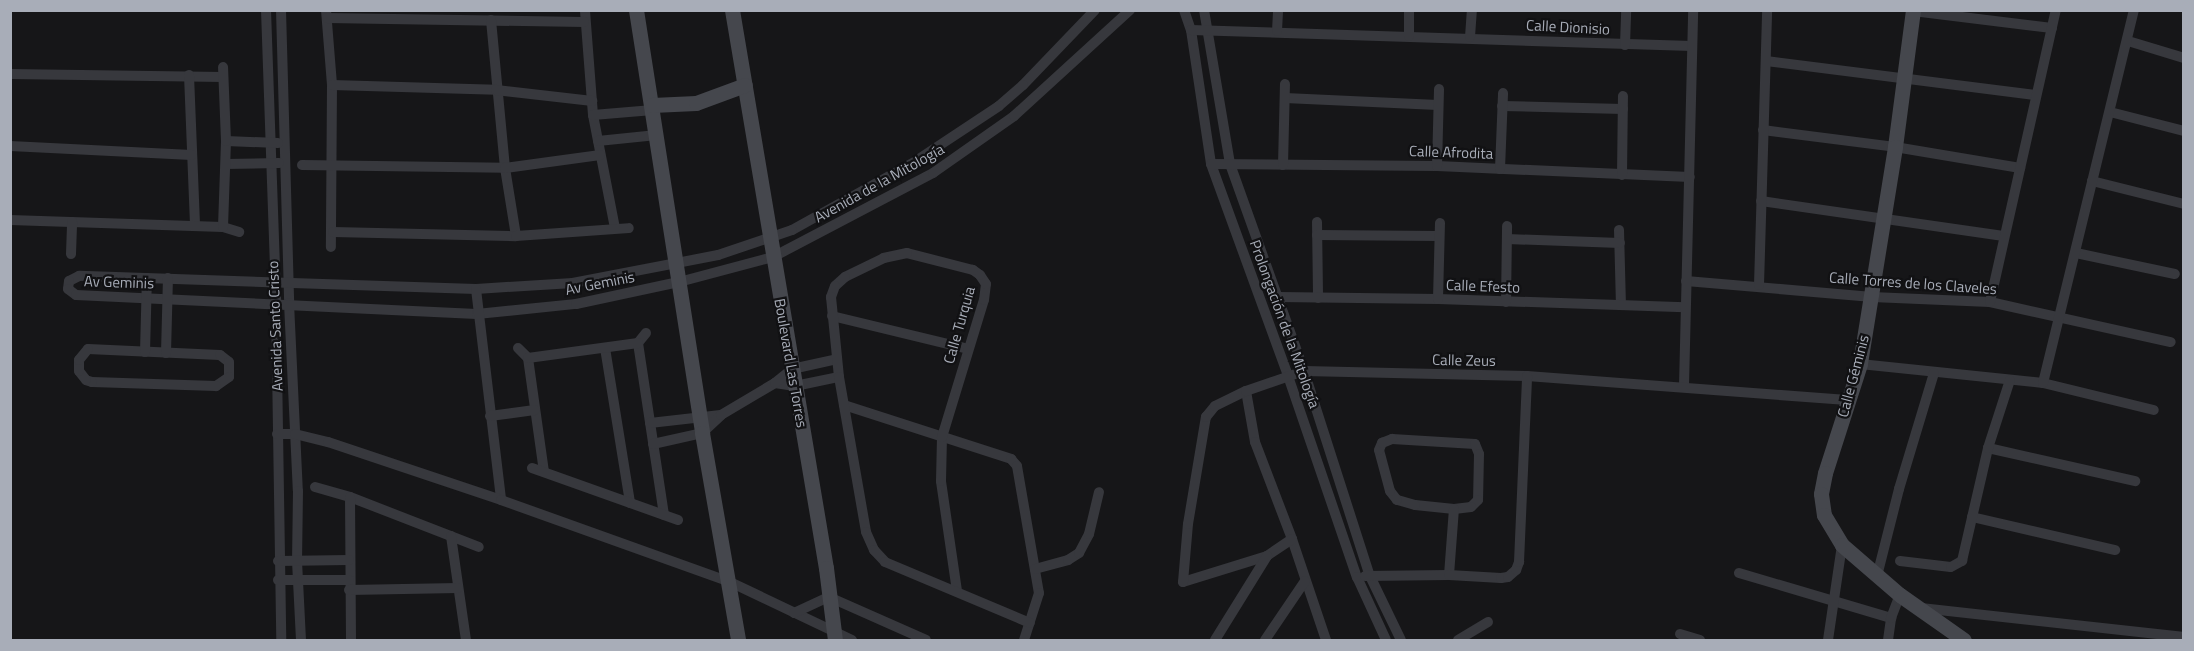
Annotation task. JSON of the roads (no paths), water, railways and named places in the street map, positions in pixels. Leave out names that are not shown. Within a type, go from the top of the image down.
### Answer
[{"type":"main road","points":[[636,10],[699,416],[730,582],[738,640]]},
{"type":"main road","name":"Boulevard Las Torres","points":[[732,10],[834,636]]},
{"type":"main road","name":"Calle Géminis","points":[[1913,11],[1895,147],[1860,364],[1847,400],[1821,494],[1824,514],[1830,530],[1842,545],[1900,595],[1964,640]]},
{"type":"main road","points":[[652,108],[696,103],[745,85]]},
{"type":"street","name":"Avenida Santo Cristo","points":[[266,10],[276,303],[280,640]]},
{"type":"street","name":"Avenida Santo Cristo","points":[[281,10],[301,640]]},
{"type":"street","name":"Avenida de la Mitología","points":[[770,237],[792,230],[843,204],[916,161],[999,106],[1023,85],[1095,10]]},
{"type":"street","name":"Avenida de la Mitología","points":[[773,257],[933,173],[1014,116],[1130,10]]},
{"type":"street","name":"Prolongación de la Mitología","points":[[1184,10],[1191,30],[1210,164],[1288,376],[1357,577],[1386,640]]},
{"type":"street","name":"Prolongación de la Mitología","points":[[1204,10],[1230,164],[1279,297],[1370,576],[1401,640]]},
{"type":"street","points":[[1276,32],[1278,10]]},
{"type":"street","points":[[1409,10],[1409,36]]},
{"type":"street","points":[[1470,38],[1472,10]]},
{"type":"street","points":[[1626,10],[1626,45]]},
{"type":"street","points":[[1684,386],[1693,10]]},
{"type":"street","points":[[1759,285],[1767,10]]},
{"type":"street","points":[[1990,302],[2003,236],[2056,10]]},
{"type":"street","points":[[2043,383],[2134,10]]},
{"type":"street","points":[[1913,11],[2052,28]]},
{"type":"street","points":[[331,247],[334,165],[327,14],[491,20],[584,16],[593,115],[615,228]]},
{"type":"street","points":[[491,20],[505,168],[516,236]]},
{"type":"street","name":"Calle Dionisio","points":[[1191,30],[1692,46]]},
{"type":"street","points":[[2127,41],[2184,58]]},
{"type":"street","points":[[1766,61],[2036,95]]},
{"type":"street","points":[[10,74],[189,75],[223,72],[226,141],[223,227]]},
{"type":"street","points":[[189,75],[195,226]]},
{"type":"street","points":[[1283,165],[1285,84]]},
{"type":"street","points":[[332,85],[496,90],[592,101]]},
{"type":"street","points":[[1437,166],[1439,89]]},
{"type":"street","points":[[1500,169],[1503,93]]},
{"type":"street","points":[[1622,176],[1623,96]]},
{"type":"street","points":[[1285,98],[1438,105]]},
{"type":"street","points":[[1502,106],[1623,110]]},
{"type":"street","points":[[593,115],[652,108]]},
{"type":"street","points":[[2110,112],[2184,131]]},
{"type":"street","points":[[1763,130],[1895,147],[2020,168]]},
{"type":"street","points":[[597,141],[657,135]]},
{"type":"street","points":[[226,141],[284,143]]},
{"type":"street","points":[[10,146],[192,155]]},
{"type":"street","points":[[302,165],[505,168],[600,155]]},
{"type":"street","points":[[226,164],[285,163]]},
{"type":"street","name":"Calle Afrodita","points":[[1210,164],[1437,166],[1622,176],[1690,177]]},
{"type":"street","points":[[2092,181],[2184,204]]},
{"type":"street","points":[[1761,201],[2003,236]]},
{"type":"street","points":[[10,220],[223,227],[239,232]]},
{"type":"street","points":[[70,254],[72,222]]},
{"type":"street","points":[[1317,222],[1318,298]]},
{"type":"street","points":[[1438,299],[1440,223]]},
{"type":"street","points":[[1506,302],[1507,226]]},
{"type":"street","points":[[333,232],[516,236],[629,228]]},
{"type":"street","points":[[1619,230],[1621,305]]},
{"type":"street","points":[[1317,235],[1439,236]]},
{"type":"street","name":"Av Geminis","points":[[770,237],[718,255],[573,283],[476,289],[288,281],[79,276],[72,278],[68,285],[71,293],[76,296],[289,303],[477,314],[576,304],[680,282],[773,257]]},
{"type":"street","points":[[1507,239],[1620,243]]},
{"type":"street","name":"Calle Turquia","points":[[907,253],[973,270],[980,275],[986,292],[942,437],[941,481],[957,591],[885,562],[874,550],[866,532],[839,377],[831,297],[835,286],[845,277],[884,258],[907,253]]},
{"type":"street","points":[[2076,253],[2175,274]]},
{"type":"street","points":[[145,352],[147,278]]},
{"type":"street","points":[[166,352],[168,278]]},
{"type":"street","name":"Calle Torres de los Claveles","points":[[1686,281],[1759,285],[1872,297],[1990,302],[2171,342]]},
{"type":"street","points":[[476,289],[477,314],[501,500]]},
{"type":"street","name":"Calle Efesto","points":[[1279,297],[1438,299],[1685,307]]},
{"type":"street","points":[[832,316],[968,349]]},
{"type":"street","points":[[528,358],[638,343],[646,333]]},
{"type":"street","points":[[638,343],[664,515]]},
{"type":"street","points":[[518,348],[528,358],[544,472]]},
{"type":"street","points":[[605,348],[630,503]]},
{"type":"street","points":[[88,349],[145,352],[220,355],[229,362],[229,377],[223,384],[216,386],[92,382],[86,380],[79,371],[79,360],[88,349]]},
{"type":"street","points":[[653,444],[702,433],[721,415],[775,383],[792,369],[837,359]]},
{"type":"street","points":[[1860,364],[1934,374],[2043,383],[2154,410]]},
{"type":"street","name":"Calle Zeus","points":[[1267,556],[1183,582],[1188,524],[1202,427],[1206,417],[1215,406],[1246,391],[1304,371],[1527,376],[1847,400]]},
{"type":"street","points":[[1877,576],[1899,489],[1934,374]]},
{"type":"street","points":[[1357,577],[1449,575],[1508,577],[1516,570],[1519,562],[1527,376]]},
{"type":"street","points":[[775,383],[795,386],[839,377]]},
{"type":"street","points":[[1900,561],[1952,567],[1962,561],[1988,448],[2010,380]]},
{"type":"street","points":[[1246,391],[1255,442],[1292,539],[1326,640]]},
{"type":"street","points":[[844,405],[1011,459],[1017,466],[1039,593],[1024,640]]},
{"type":"street","points":[[490,416],[535,410]]},
{"type":"street","points":[[650,423],[721,415]]},
{"type":"street","points":[[277,434],[295,434],[401,466],[730,582],[794,613],[834,636],[852,640]]},
{"type":"street","points":[[1392,439],[1471,443],[1477,446],[1478,500],[1471,507],[1454,509],[1415,506],[1397,500],[1390,491],[1379,450],[1382,443],[1392,439]]},
{"type":"street","points":[[1988,448],[2135,482]]},
{"type":"street","points":[[532,468],[678,520]]},
{"type":"street","points":[[315,488],[350,497],[480,547]]},
{"type":"street","points":[[1035,569],[1068,560],[1079,553],[1089,534],[1099,492]]},
{"type":"street","points":[[350,497],[351,640]]},
{"type":"street","points":[[1449,575],[1454,509]]},
{"type":"street","points":[[1972,517],[2115,550]]},
{"type":"street","points":[[451,536],[466,640]]},
{"type":"street","points":[[1215,640],[1237,609],[1267,556],[1292,539]]},
{"type":"street","points":[[1828,640],[1842,545]]},
{"type":"street","points":[[278,561],[349,560]]},
{"type":"street","points":[[1739,573],[1834,603],[1892,618]]},
{"type":"street","points":[[278,580],[349,585],[459,588]]},
{"type":"street","points":[[1269,638],[1305,581]]},
{"type":"street","points":[[957,591],[1030,624]]},
{"type":"street","points":[[1888,640],[1892,618],[1900,595]]},
{"type":"street","points":[[794,613],[829,597],[926,640]]},
{"type":"street","points":[[1918,608],[2184,637]]},
{"type":"street","points":[[1458,640],[1488,622]]},
{"type":"street","points":[[1680,634],[1700,640]]}]
